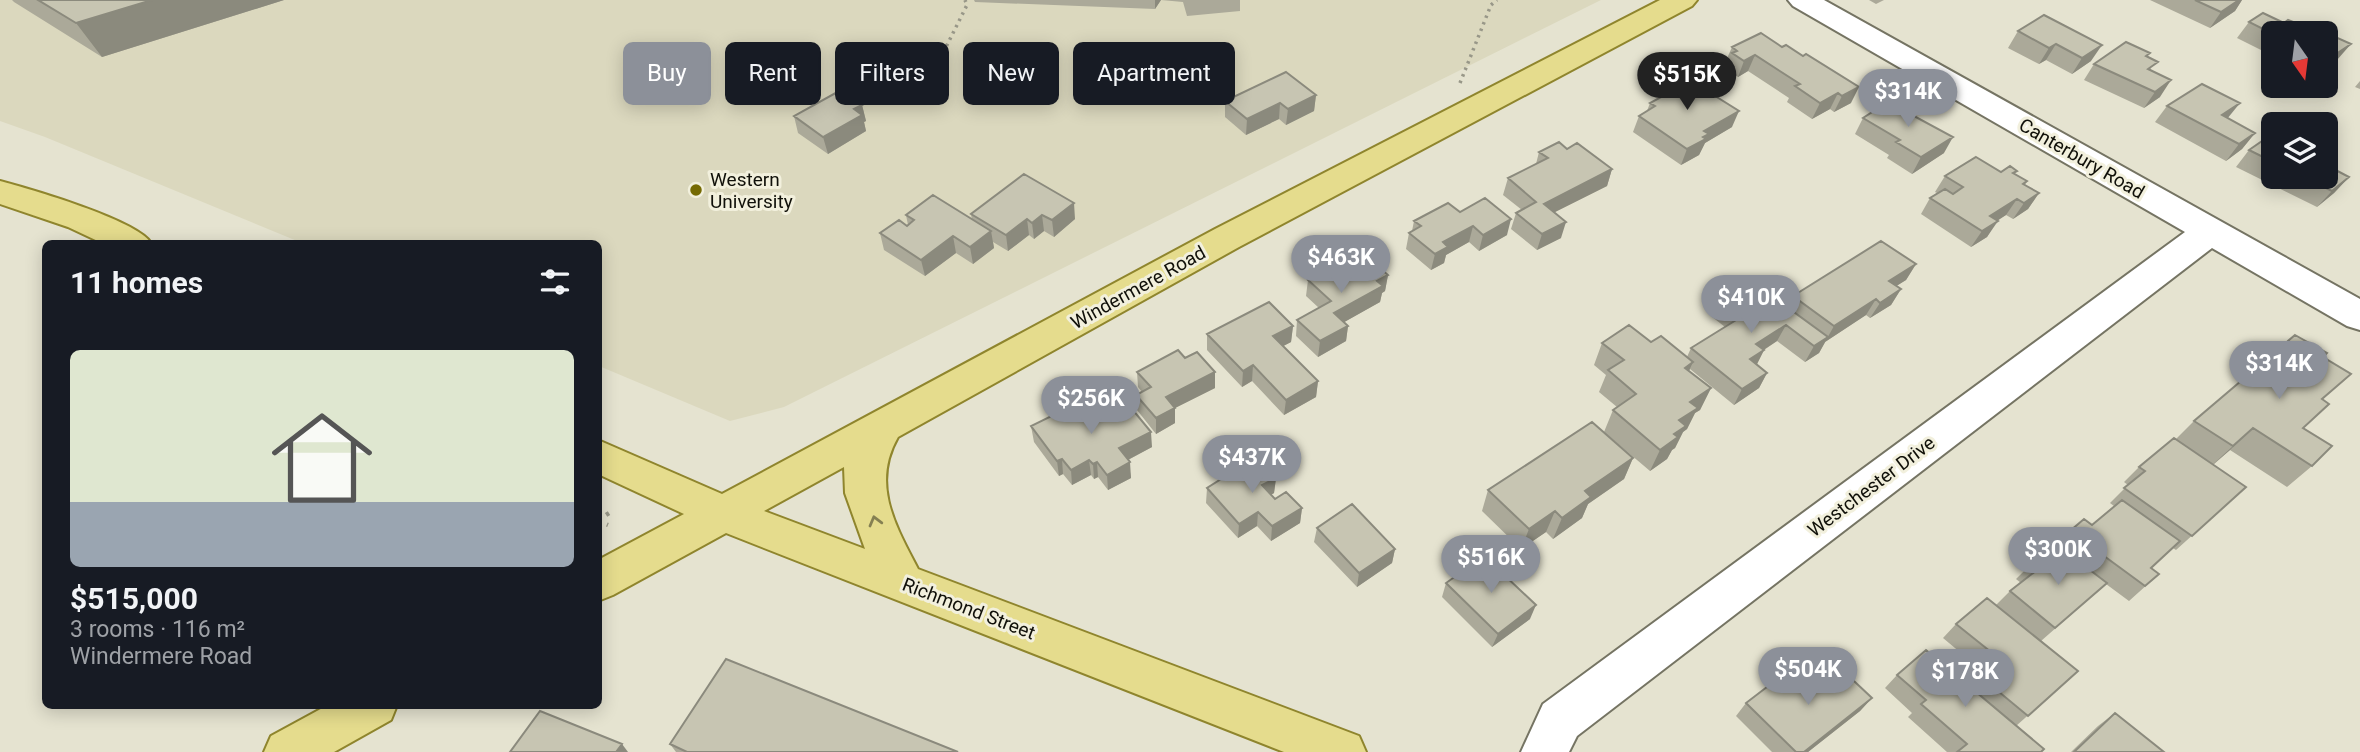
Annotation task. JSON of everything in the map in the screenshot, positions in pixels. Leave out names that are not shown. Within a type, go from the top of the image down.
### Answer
[{"type":"main road","name":"Windermere Road","points":[[602,580],[1227,238],[1682,0]]},
{"type":"main road","points":[[0,192],[80,219],[126,240]]},
{"type":"main road","points":[[884,426],[865,464],[864,480],[878,536],[903,583]]},
{"type":"main road","name":"Richmond Street","points":[[602,458],[724,514],[1342,752]]},
{"type":"main road","points":[[288,752],[367,709]]},
{"type":"street","name":"Canterbury Road","points":[[1803,0],[2360,316]]},
{"type":"street","name":"Westchester Drive","points":[[1545,752],[1560,720],[2211,230]]},
{"type":"path","points":[[948,42],[967,5],[965,0]]},
{"type":"path","points":[[1459,84],[1492,5],[1497,0]]},
{"type":"path","points":[[602,518],[614,510]]},
{"type":"path","points":[[602,522],[608,525]]},
{"type":"shaded area","name":"Western University","points":[[0,0],[1601,0],[784,407],[730,421],[602,367],[602,240],[295,240],[0,121]]},
{"type":"building","points":[[38,0],[152,0],[76,23]]},
{"type":"building","points":[[2195,0],[2239,0],[2221,12]]},
{"type":"building","points":[[2263,13],[2280,21],[2261,21],[2261,28],[2249,22]]},
{"type":"building","points":[[2044,15],[2102,45],[2082,58],[2056,44],[2049,48],[2018,31]]},
{"type":"building","points":[[1761,33],[1782,47],[1786,45],[1803,56],[1806,54],[1859,87],[1842,96],[1838,93],[1820,103],[1795,86],[1800,84],[1755,55],[1744,61],[1732,53],[1737,51],[1732,47]]},
{"type":"building","points":[[2338,38],[2351,44],[2338,53]]},
{"type":"building","points":[[2126,42],[2150,53],[2146,56],[2158,62],[2148,69],[2171,80],[2155,92],[2094,64]]},
{"type":"building","points":[[1286,72],[1316,95],[1288,109],[1280,103],[1247,119],[1230,105],[1235,105],[1235,96]]},
{"type":"building","points":[[1680,74],[1739,111],[1704,131],[1709,134],[1703,137],[1706,139],[1687,149],[1639,116],[1655,106],[1650,103],[1665,95],[1660,92],[1671,86],[1665,82]]},
{"type":"building","points":[[2202,84],[2240,103],[2222,115],[2255,133],[2239,144],[2167,106]]},
{"type":"building","points":[[835,93],[835,105],[862,105],[854,109],[862,115],[823,137],[794,116],[814,105],[821,105],[821,101]]},
{"type":"building","points":[[1888,102],[1953,137],[1921,157],[1896,142],[1900,140],[1863,118]]},
{"type":"building","points":[[1559,142],[1567,149],[1577,143],[1612,169],[1544,204],[1566,222],[1542,234],[1516,213],[1536,202],[1508,178],[1548,158],[1539,152]]},
{"type":"building","points":[[2261,142],[2261,156],[2249,150]]},
{"type":"building","points":[[1976,157],[2001,172],[2010,166],[2017,171],[2013,173],[2027,181],[2023,184],[2039,193],[2024,203],[2017,199],[1990,216],[1998,221],[1982,231],[1930,198],[1945,189],[1953,194],[1963,187],[1945,176]]},
{"type":"building","points":[[2338,171],[2349,177],[2338,186]]},
{"type":"building","points":[[1024,174],[1074,203],[1052,220],[1042,215],[1032,223],[1027,219],[1006,235],[971,214]]},
{"type":"building","points":[[933,195],[991,231],[970,247],[953,236],[921,260],[880,233],[899,220],[907,226],[914,220],[906,215]]},
{"type":"building","points":[[1485,198],[1511,219],[1483,235],[1473,226],[1443,242],[1448,247],[1435,254],[1409,233],[1421,226],[1414,221],[1448,203],[1460,212]]},
{"type":"building","points":[[1881,241],[1916,264],[1889,281],[1901,289],[1880,303],[1876,299],[1834,326],[1793,296]]},
{"type":"building","points":[[1368,258],[1388,275],[1377,281],[1383,286],[1334,313],[1348,326],[1320,341],[1297,320],[1331,301],[1308,280],[1335,265],[1339,269],[1353,261],[1357,264]]},
{"type":"building","points":[[1743,285],[1764,301],[1772,296],[1828,337],[1814,346],[1786,325],[1756,344],[1764,350],[1750,359],[1767,373],[1742,389],[1691,348],[1741,317],[1718,300]]},
{"type":"building","points":[[1269,302],[1293,326],[1273,336],[1318,381],[1286,400],[1253,365],[1243,371],[1207,334]]},
{"type":"building","points":[[1629,325],[1651,342],[1661,336],[1693,362],[1685,368],[1711,388],[1690,402],[1698,408],[1679,420],[1686,426],[1674,434],[1678,437],[1660,450],[1613,410],[1636,394],[1608,370],[1624,360],[1602,343]]},
{"type":"building","points":[[2295,335],[2327,353],[2323,357],[2351,374],[2322,399],[2329,404],[2303,428],[2332,446],[2312,466],[2253,428],[2233,446],[2194,421]]},
{"type":"building","points":[[1178,350],[1185,358],[1197,352],[1215,372],[1166,397],[1175,408],[1156,418],[1136,395],[1151,387],[1137,372]]},
{"type":"building","points":[[1080,402],[1095,420],[1128,404],[1151,432],[1119,448],[1130,462],[1107,475],[1097,462],[1093,464],[1089,460],[1071,470],[1062,459],[1057,461],[1031,426]]},
{"type":"building","points":[[1592,422],[1633,458],[1585,491],[1591,497],[1562,518],[1555,511],[1529,529],[1488,490]]},
{"type":"building","points":[[2174,438],[2246,487],[2192,536],[2124,488],[2145,471],[2139,467]]},
{"type":"building","points":[[1256,457],[1276,478],[1262,485],[1275,499],[1286,492],[1302,508],[1272,526],[1258,512],[1239,524],[1207,488]]},
{"type":"building","points":[[2122,500],[2180,541],[2151,568],[2159,574],[2145,586],[2070,531],[2084,519],[2092,525]]},
{"type":"building","points":[[1352,504],[1395,549],[1359,573],[1317,528]]},
{"type":"building","points":[[2061,548],[2107,583],[2055,628],[2010,591],[2037,570],[2030,565],[2045,552],[2051,556]]},
{"type":"building","points":[[1484,556],[1536,605],[1498,634],[1446,583]]},
{"type":"building","points":[[1987,598],[2078,671],[2028,716],[1981,677],[2001,660],[1956,624]]},
{"type":"building","points":[[1926,650],[2044,749],[2041,752],[1957,752],[1967,744],[1921,704],[1926,700],[1897,675]]},
{"type":"building","points":[[726,659],[958,752],[687,752],[670,744]]},
{"type":"building","points":[[1838,666],[1872,698],[1804,752],[1796,752],[1746,703],[1789,670],[1810,688]]},
{"type":"building","points":[[540,711],[622,744],[616,752],[510,752]]},
{"type":"building","points":[[2115,713],[2164,752],[2074,752]]},
{"type":"place","name":"Western University","points":[[696,190]]}]
